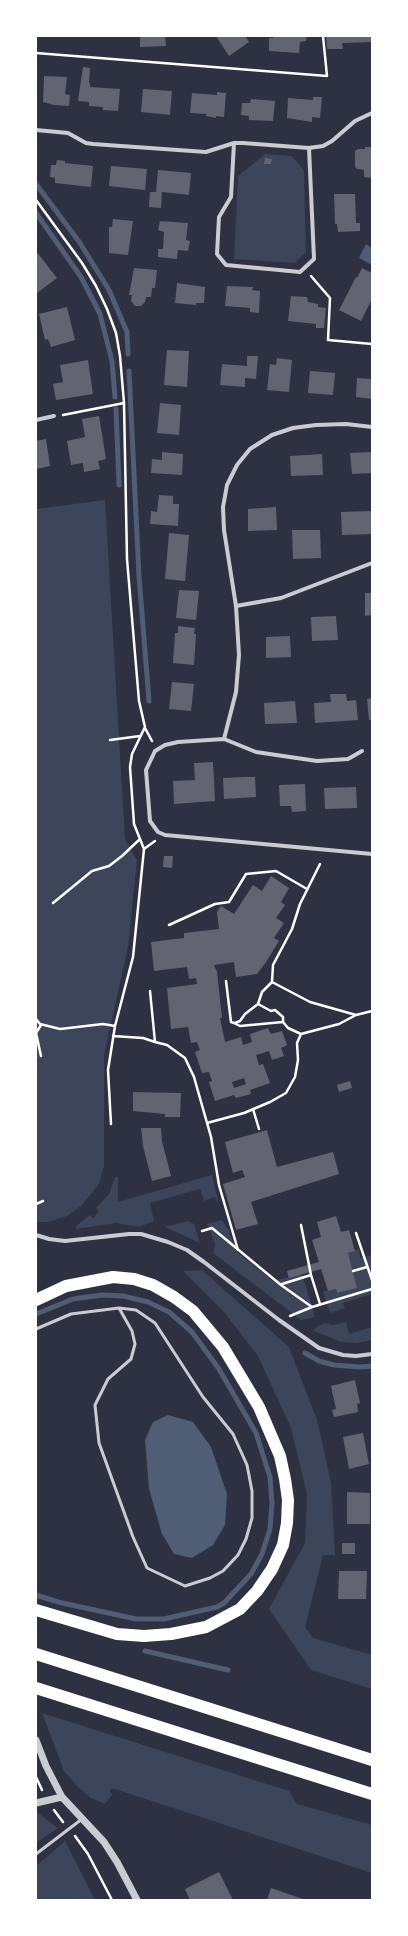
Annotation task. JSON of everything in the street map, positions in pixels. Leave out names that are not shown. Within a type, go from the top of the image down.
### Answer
[{"type":"highway","points":[[36,1300],[66,1286],[113,1277],[134,1278],[153,1285],[174,1297],[193,1311],[223,1347],[259,1407],[280,1456],[286,1479],[288,1500],[287,1523],[283,1545],[272,1569],[257,1591],[240,1609],[206,1627],[171,1634],[144,1636],[117,1634],[36,1610]]},
{"type":"highway","points":[[36,1654],[372,1760]]},
{"type":"highway","points":[[36,1688],[372,1794]]},
{"type":"street","points":[[36,130],[68,133],[86,143],[93,144],[206,152],[234,143],[309,148],[323,146],[332,141],[356,121],[372,113]]},
{"type":"street","points":[[234,143],[231,197],[219,217],[217,254],[226,266],[300,272],[314,259],[309,148]]},
{"type":"street","points":[[36,420],[54,416]]},
{"type":"street","points":[[224,739],[236,692],[238,674],[236,606],[224,530],[223,507],[227,485],[237,465],[250,449],[272,435],[293,428],[338,424],[372,427]]},
{"type":"street","points":[[236,606],[281,598],[372,563]]},
{"type":"street","points":[[362,751],[348,759],[317,761],[256,752],[224,739],[178,742],[166,745],[156,751],[146,770],[150,821],[158,832],[165,834],[372,854]]},
{"type":"street","points":[[36,1235],[48,1239],[65,1241],[141,1234],[168,1242],[187,1250],[279,1320],[319,1348],[343,1355],[356,1356],[372,1354]]},
{"type":"street","points":[[37,1743],[46,1766],[62,1797],[104,1842],[117,1862],[137,1900]]},
{"type":"street","points":[[36,1803],[62,1797]]},
{"type":"lane","points":[[36,1329],[71,1314],[119,1308],[136,1310],[155,1324],[203,1397],[233,1434],[247,1464],[252,1491],[252,1518],[246,1539],[238,1555],[223,1571],[185,1586],[147,1568],[133,1537],[99,1443],[95,1406],[108,1379],[130,1359],[135,1344],[132,1331],[119,1308]]},
{"type":"lane","points":[[36,1854],[82,1819]]},
{"type":"path","points":[[36,53],[327,76],[323,36]]},
{"type":"path","points":[[36,200],[82,263],[107,309],[116,333],[120,356],[124,403],[127,560],[139,701],[145,727],[156,751]]},
{"type":"path","points":[[304,268],[330,298],[328,340],[372,344]]},
{"type":"path","points":[[54,416],[124,403]]},
{"type":"path","points":[[111,1124],[108,1070],[115,1026],[133,957],[144,849],[134,824],[130,767],[132,754],[145,727]]},
{"type":"path","points":[[110,740],[141,736]]},
{"type":"path","points":[[53,903],[92,871],[109,866],[140,840]]},
{"type":"path","points":[[234,1024],[240,1021],[245,1014],[258,1004],[262,992],[272,982],[273,965],[292,928],[300,904],[320,864]]},
{"type":"path","points":[[170,925],[215,904],[229,902],[246,874],[276,871],[307,889]]},
{"type":"path","points":[[226,981],[231,1022],[240,1026],[283,1022]]},
{"type":"path","points":[[272,982],[310,1002],[356,1015]]},
{"type":"path","points":[[150,991],[155,1042]]},
{"type":"path","points":[[258,1004],[271,1011],[275,1010],[283,1017],[283,1022],[288,1028],[301,1034],[338,1024],[356,1015],[372,1011]]},
{"type":"path","points":[[36,1019],[41,1024],[60,1029],[103,1024],[115,1026]]},
{"type":"path","points":[[41,1024],[36,1033],[41,1056]]},
{"type":"path","points":[[207,1123],[253,1109],[286,1093],[295,1077],[298,1060],[297,1043],[301,1034]]},
{"type":"path","points":[[113,1036],[143,1038],[167,1045],[185,1058],[194,1077],[207,1123],[219,1185],[238,1250]]},
{"type":"path","points":[[253,1109],[259,1129]]},
{"type":"path","points":[[36,1204],[43,1201]]},
{"type":"path","points":[[301,1225],[311,1275],[320,1305]]},
{"type":"path","points":[[202,1231],[212,1228],[281,1285],[312,1307]]},
{"type":"path","points":[[356,1233],[372,1280]]},
{"type":"path","points":[[353,1271],[367,1267]]},
{"type":"path","points":[[281,1285],[311,1275]]},
{"type":"path","points":[[279,1320],[312,1307],[372,1289]]},
{"type":"shaded area","points":[[265,154],[292,156],[304,171],[306,252],[295,263],[234,259],[238,176]]},
{"type":"shaded area","points":[[366,244],[372,248],[372,265],[359,258]]},
{"type":"shaded area","points":[[105,500],[125,839],[137,860],[128,947],[104,1055],[104,1166],[99,1184],[82,1205],[67,1216],[48,1222],[36,1222],[36,509]]},
{"type":"shaded area","points":[[212,1175],[217,1202],[215,1197],[204,1201],[200,1189],[150,1203],[154,1221],[139,1227],[116,1223],[76,1229],[76,1226],[90,1215],[93,1218],[99,1212],[96,1208],[109,1194],[115,1177],[118,1177],[118,1202]]},
{"type":"shaded area","points":[[222,1220],[229,1231],[236,1251],[273,1281],[302,1274],[315,1317],[301,1320],[213,1253],[215,1244],[207,1224]]},
{"type":"shaded area","points":[[188,1221],[194,1224],[200,1243],[165,1227]]},
{"type":"shaded area","points":[[359,1249],[360,1258],[372,1255],[372,1294],[343,1303],[345,1308],[330,1313],[323,1292],[336,1289],[337,1293],[357,1288],[348,1253]]},
{"type":"shaded area","points":[[202,1270],[289,1347],[317,1420],[331,1482],[335,1555],[323,1555],[305,1627],[313,1638],[372,1655],[372,1689],[311,1670],[269,1609],[305,1543],[307,1495],[291,1428],[258,1356],[224,1312],[183,1271]]},
{"type":"shaded area","points":[[346,1322],[349,1334],[372,1327],[372,1340],[357,1343],[341,1342],[314,1331],[316,1327],[326,1323],[333,1325]]},
{"type":"shaded area","points":[[168,1415],[193,1422],[211,1447],[227,1494],[225,1525],[213,1545],[192,1558],[174,1554],[162,1534],[149,1489],[145,1440],[153,1422]]},
{"type":"shaded area","points":[[42,1713],[289,1791],[297,1804],[372,1825],[372,1873],[112,1788],[110,1791],[112,1795],[105,1804],[91,1798],[77,1786],[64,1771]]},
{"type":"shaded area","points":[[38,1813],[58,1828],[36,1843],[36,1814]]},
{"type":"shaded area","points":[[65,1841],[95,1900],[36,1900],[36,1866]]},
{"type":"building","points":[[140,36],[165,36],[166,46],[140,47]]},
{"type":"building","points":[[216,36],[245,36],[249,42],[229,56]]},
{"type":"building","points":[[273,36],[307,36],[306,41],[300,42],[299,53],[269,51],[269,38],[273,38]]},
{"type":"building","points":[[326,36],[372,36],[372,42],[342,43],[343,49],[327,49]]},
{"type":"building","points":[[83,67],[90,68],[90,87],[120,89],[118,111],[103,110],[103,107],[89,106],[89,102],[78,101]]},
{"type":"building","points":[[44,76],[67,77],[65,94],[70,95],[69,106],[54,105],[43,102]]},
{"type":"building","points":[[143,89],[172,91],[170,115],[141,112]]},
{"type":"building","points":[[217,92],[226,93],[224,117],[216,116],[216,118],[206,116],[206,114],[190,113],[192,93],[217,95]]},
{"type":"building","points":[[313,97],[322,97],[320,118],[312,117],[312,122],[287,118],[288,98],[313,100]]},
{"type":"building","points":[[251,99],[275,101],[273,121],[249,120],[249,116],[241,115],[242,103],[250,103]]},
{"type":"building","points":[[365,147],[372,147],[372,178],[364,177],[364,170],[357,169],[355,167],[355,151],[358,149],[365,149]]},
{"type":"building","points":[[265,158],[272,159],[271,164],[264,164]]},
{"type":"building","points":[[57,160],[65,161],[65,163],[93,166],[91,187],[55,183],[55,178],[50,177],[51,165],[56,165]]},
{"type":"building","points":[[111,166],[147,169],[145,190],[109,186]]},
{"type":"building","points":[[158,170],[191,173],[189,195],[162,192],[161,208],[149,207],[150,192],[156,192]]},
{"type":"building","points":[[334,194],[355,194],[356,223],[360,223],[360,231],[338,232],[337,224],[335,224]]},
{"type":"building","points":[[113,219],[133,221],[128,255],[109,253],[109,227],[112,227]]},
{"type":"building","points":[[160,221],[188,223],[186,240],[190,241],[188,251],[178,250],[177,259],[158,257],[158,249],[163,249],[164,232],[158,230]]},
{"type":"building","points":[[36,251],[57,278],[37,293],[36,292]]},
{"type":"building","points":[[134,268],[157,270],[155,288],[152,288],[151,297],[146,297],[145,302],[141,306],[135,306],[131,301],[132,295],[129,295]]},
{"type":"building","points":[[362,268],[372,273],[372,299],[361,321],[339,310]]},
{"type":"building","points":[[177,283],[205,287],[204,303],[196,303],[196,305],[175,303]]},
{"type":"building","points":[[227,286],[253,287],[252,290],[260,291],[259,313],[250,312],[250,308],[225,306]]},
{"type":"building","points":[[291,296],[307,297],[308,302],[318,304],[318,307],[326,308],[324,328],[316,328],[316,324],[288,321]]},
{"type":"building","points":[[67,307],[75,340],[51,347],[48,339],[45,340],[39,314]]},
{"type":"building","points":[[167,350],[189,351],[187,387],[164,385]]},
{"type":"building","points":[[247,356],[258,356],[256,379],[245,378],[245,387],[220,385],[222,364],[247,366]]},
{"type":"building","points":[[277,358],[292,360],[289,392],[267,390],[270,364],[276,365]]},
{"type":"building","points":[[88,360],[93,394],[56,400],[53,384],[63,382],[60,365]]},
{"type":"building","points":[[310,371],[335,373],[333,395],[308,393]]},
{"type":"building","points":[[357,378],[372,379],[372,399],[356,397]]},
{"type":"building","points":[[160,403],[181,405],[179,435],[157,433]]},
{"type":"building","points":[[99,416],[106,459],[98,461],[100,469],[84,472],[83,463],[71,465],[67,441],[85,437],[82,419]]},
{"type":"building","points":[[46,439],[50,466],[36,469],[36,441]]},
{"type":"building","points":[[162,452],[183,454],[182,475],[151,473],[152,459],[162,460]]},
{"type":"building","points":[[372,452],[372,473],[352,474],[350,453]]},
{"type":"building","points":[[322,454],[323,475],[291,476],[290,456]]},
{"type":"building","points":[[159,495],[173,496],[173,504],[179,504],[178,526],[150,524],[151,511],[157,512]]},
{"type":"building","points":[[276,507],[277,530],[248,531],[248,509]]},
{"type":"building","points":[[372,511],[372,534],[342,535],[341,512]]},
{"type":"building","points":[[292,530],[320,530],[321,558],[293,559]]},
{"type":"building","points":[[169,533],[189,535],[185,581],[165,579]]},
{"type":"building","points":[[179,590],[199,591],[196,620],[176,618]]},
{"type":"building","points":[[365,593],[372,593],[372,615],[365,616]]},
{"type":"building","points":[[336,616],[338,640],[312,641],[311,617]]},
{"type":"building","points":[[178,626],[195,628],[194,665],[173,663],[175,633],[178,633]]},
{"type":"building","points":[[290,636],[291,657],[266,658],[266,637]]},
{"type":"building","points":[[172,682],[194,684],[191,711],[169,709]]},
{"type":"building","points":[[330,694],[346,694],[347,701],[356,700],[358,720],[315,723],[314,703],[331,702]]},
{"type":"building","points":[[372,698],[372,720],[369,720],[367,699]]},
{"type":"building","points":[[295,701],[297,723],[265,724],[264,703]]},
{"type":"building","points":[[213,762],[215,801],[174,804],[173,781],[195,780],[194,763]]},
{"type":"building","points":[[255,777],[256,797],[224,799],[223,778]]},
{"type":"building","points":[[305,784],[306,811],[292,812],[291,806],[280,806],[279,785]]},
{"type":"building","points":[[356,787],[357,808],[325,809],[324,788]]},
{"type":"building","points":[[164,856],[173,856],[172,868],[163,867]]},
{"type":"building","points":[[271,876],[289,888],[281,902],[285,905],[276,918],[284,923],[274,938],[279,941],[257,974],[236,977],[234,962],[214,965],[217,972],[222,1018],[220,1018],[225,1042],[241,1037],[243,1045],[252,1042],[250,1034],[268,1028],[271,1034],[282,1031],[287,1045],[281,1048],[284,1056],[272,1060],[269,1051],[256,1055],[259,1065],[263,1064],[270,1083],[250,1090],[251,1094],[236,1098],[234,1095],[215,1101],[209,1082],[212,1081],[209,1072],[202,1073],[195,1052],[200,1050],[197,1042],[191,1043],[188,1027],[171,1029],[167,988],[197,984],[196,978],[189,979],[187,967],[154,971],[151,942],[184,938],[184,933],[219,929],[217,912],[221,906],[234,914],[253,885],[262,891]],"holes":[[[244,1078],[246,1084],[234,1088],[232,1082]]]},
{"type":"building","points":[[350,1081],[352,1088],[339,1092],[337,1085]]},
{"type":"building","points":[[133,1092],[181,1093],[180,1117],[165,1117],[165,1114],[133,1111]]},
{"type":"building","points":[[141,1128],[161,1128],[162,1141],[171,1176],[152,1181],[143,1146]]},
{"type":"building","points":[[267,1130],[277,1167],[333,1152],[339,1174],[251,1202],[258,1224],[236,1230],[223,1184],[245,1177],[242,1170],[233,1173],[225,1142]]},
{"type":"building","points":[[336,1216],[341,1232],[349,1230],[355,1251],[348,1253],[357,1288],[337,1293],[336,1289],[328,1291],[321,1269],[289,1278],[287,1271],[319,1262],[312,1240],[321,1237],[317,1222]]},
{"type":"building","points":[[355,1380],[360,1403],[357,1404],[358,1412],[334,1417],[332,1410],[336,1409],[331,1386]]},
{"type":"building","points":[[363,1433],[369,1464],[349,1469],[343,1437]]},
{"type":"building","points":[[347,1492],[370,1493],[370,1524],[347,1524]]},
{"type":"building","points":[[342,1543],[355,1543],[355,1554],[342,1554]]},
{"type":"building","points":[[339,1571],[367,1571],[366,1599],[338,1599]]},
{"type":"building","points":[[219,1872],[233,1900],[190,1900],[185,1889]]},
{"type":"building","points":[[271,1888],[306,1900],[267,1900]]},
{"type":"waterway","points":[[36,184],[80,243],[109,290],[127,332],[128,354]]},
{"type":"waterway","points":[[36,213],[81,277],[100,314],[112,361],[115,397]]},
{"type":"waterway","points":[[129,371],[139,576],[149,701]]},
{"type":"waterway","points":[[116,409],[119,485]]},
{"type":"waterway","points":[[36,1314],[73,1299],[102,1295],[123,1296],[148,1302],[169,1312],[192,1332],[219,1369],[256,1433],[270,1477],[272,1503],[270,1529],[262,1554],[251,1574],[224,1603],[217,1607],[164,1619],[136,1619],[58,1602],[36,1595]]},
{"type":"waterway","points":[[305,1353],[319,1361],[334,1365],[360,1367],[372,1366]]},
{"type":"waterway","points":[[145,1651],[228,1670]]}]
